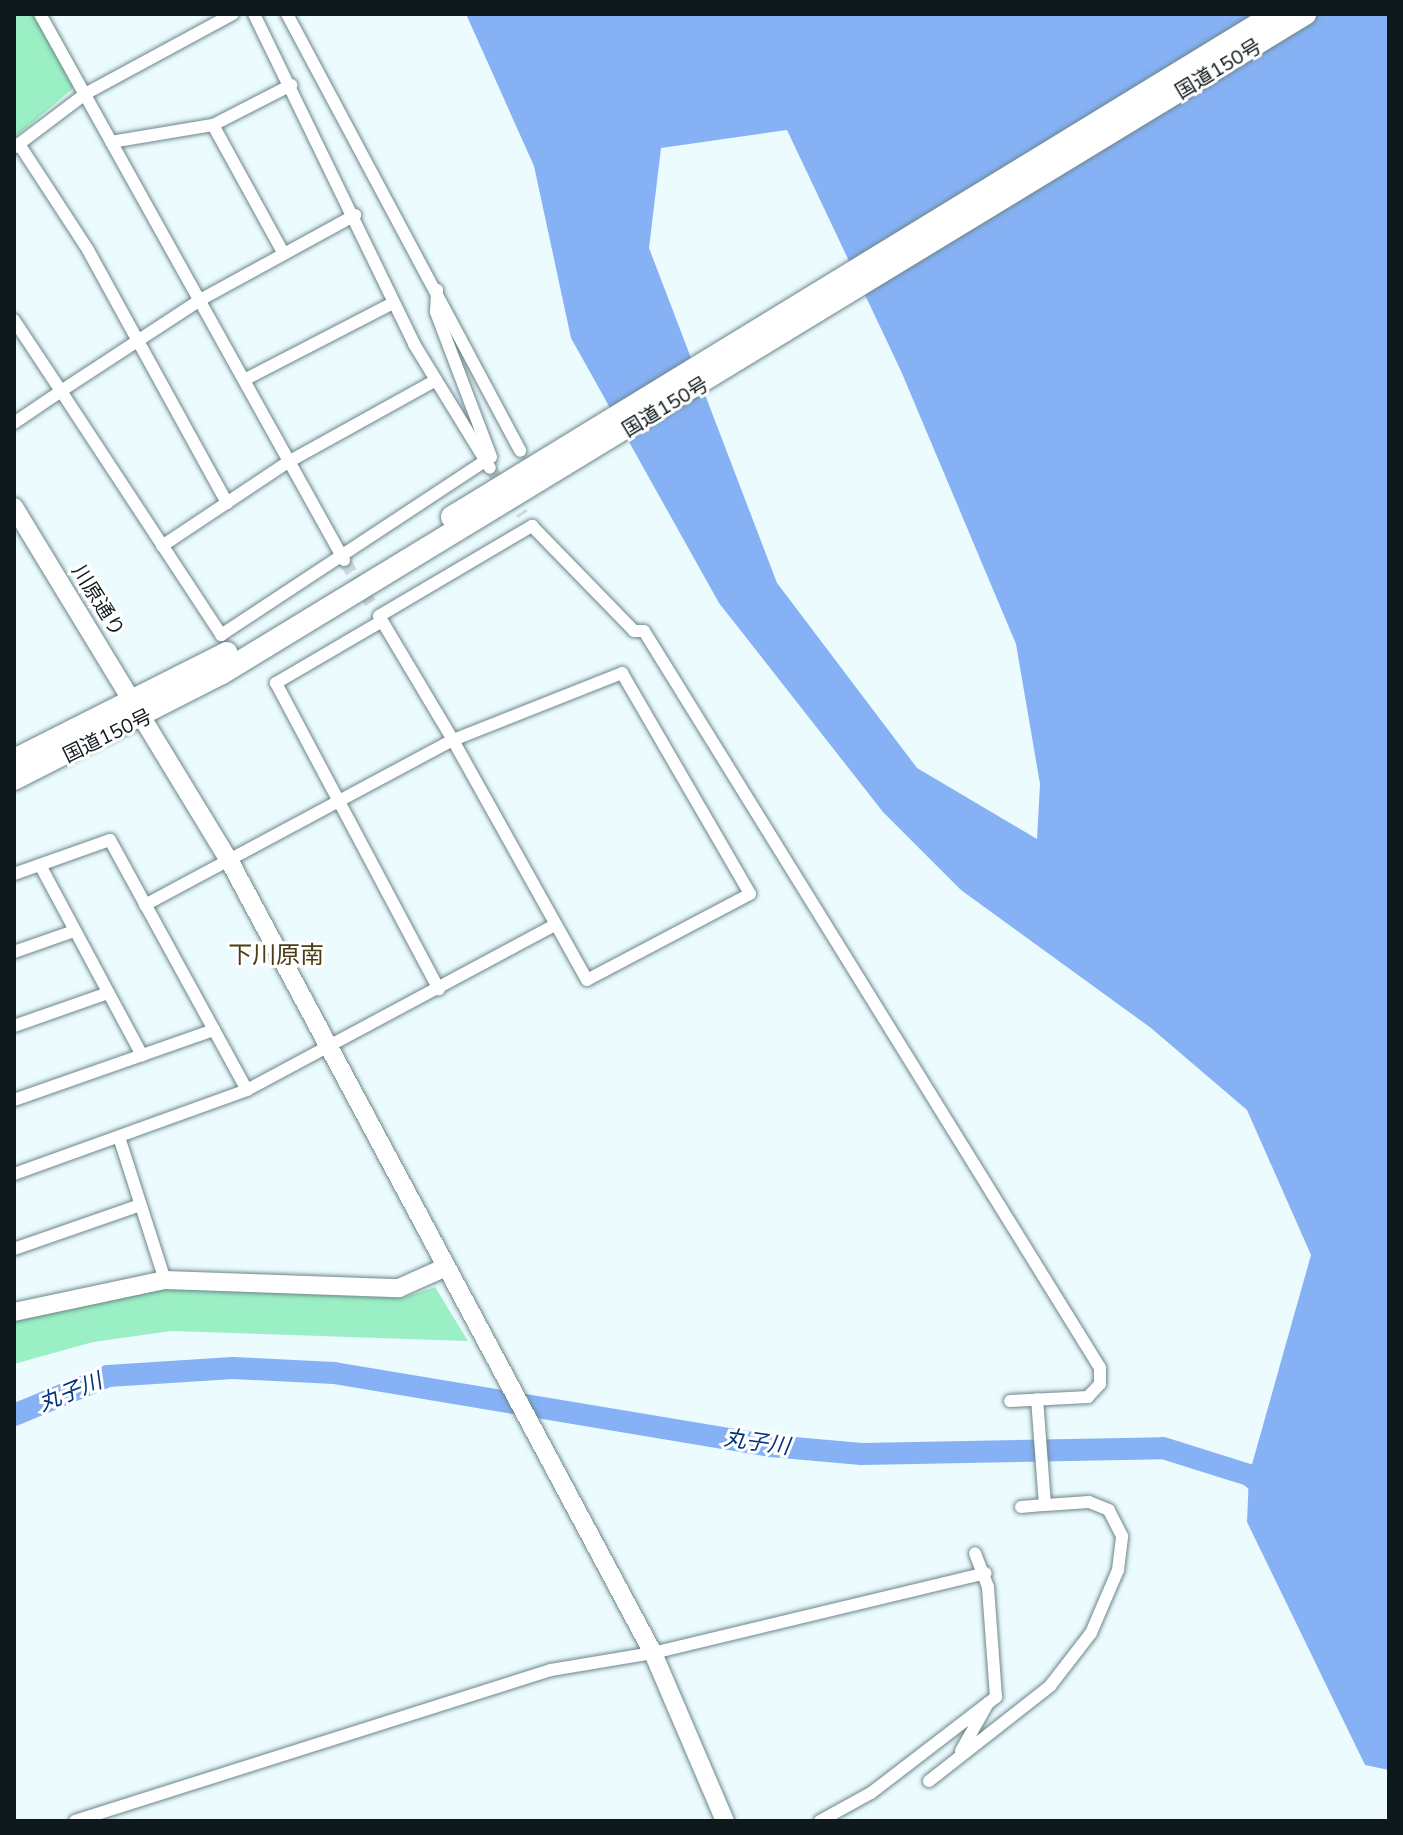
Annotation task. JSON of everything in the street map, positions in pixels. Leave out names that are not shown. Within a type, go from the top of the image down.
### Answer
[{"type":"highway","name":"国道150号","points":[[543,470],[1275,14]]},
{"type":"highway","name":"国道150号","points":[[14,779],[142,709],[1305,14]]},
{"type":"highway","name":"国道150号","points":[[14,760],[142,709]]},
{"type":"street","points":[[40,14],[343,559]]},
{"type":"street","points":[[227,503],[138,340],[16,146],[85,94],[233,14]]},
{"type":"street","points":[[254,14],[355,215],[393,303],[434,381],[488,466]]},
{"type":"street","points":[[287,14],[437,290],[520,451]]},
{"type":"street","points":[[111,142],[213,125],[291,85]]},
{"type":"street","points":[[213,125],[284,254]]},
{"type":"street","points":[[14,423],[200,300],[355,215]]},
{"type":"street","points":[[14,320],[221,635],[488,466],[491,457],[436,312],[437,290]]},
{"type":"street","points":[[244,380],[393,303]]},
{"type":"street","points":[[162,546],[288,462],[434,381]]},
{"type":"street","name":"川原通り","points":[[14,507],[142,709],[229,860],[653,1653],[725,1821]]},
{"type":"street","points":[[523,515],[634,631],[644,631],[1095,1357],[1100,1384],[1088,1397],[1010,1401]]},
{"type":"street","points":[[439,989],[276,683],[378,615],[532,526]]},
{"type":"street","points":[[145,905],[453,740],[622,673],[750,894],[587,980],[453,740],[378,615]]},
{"type":"street","points":[[14,874],[110,840],[247,1090]]},
{"type":"street","points":[[40,865],[142,1055]]},
{"type":"street","points":[[14,1174],[247,1090],[329,1049],[555,925]]},
{"type":"street","points":[[14,952],[74,931]]},
{"type":"street","points":[[14,1026],[108,993]]},
{"type":"street","points":[[14,1100],[214,1030]]},
{"type":"street","points":[[119,1137],[165,1280]]},
{"type":"street","points":[[14,1249],[140,1205]]},
{"type":"street","points":[[14,1312],[165,1280],[399,1288],[446,1267]]},
{"type":"street","points":[[1037,1399],[1045,1505]]},
{"type":"street","points":[[988,1703],[986,1717],[932,1779],[1050,1686],[1109,1596],[1122,1548],[1115,1516],[1089,1502],[1021,1507]]},
{"type":"street","points":[[820,1821],[871,1793],[996,1697],[985,1573],[975,1553]]},
{"type":"street","points":[[75,1821],[455,1697],[551,1670],[653,1653],[985,1573]]},
{"type":"green space","points":[[14,14],[34,14],[76,86],[14,138]]},
{"type":"green space","points":[[435,1287],[468,1341],[171,1331],[93,1342],[14,1364],[14,1318],[155,1288],[402,1298]]},
{"type":"water","points":[[466,14],[1389,14],[1389,1770],[1365,1765],[1247,1522],[1249,1475],[1311,1255],[1247,1110],[1151,1028],[961,890],[883,812],[719,603],[571,338],[534,166]],"holes":[[[787,130],[901,371],[1016,644],[1040,784],[1037,839],[917,768],[777,583],[649,248],[661,148]]]},
{"type":"waterway","name":"丸子川","points":[[14,1415],[108,1376],[233,1368],[334,1373],[771,1446],[862,1454],[1163,1448],[1249,1475],[1271,1493]]},
{"type":"tunnel","points":[[490,468],[523,515]]},
{"type":"tunnel","points":[[345,562],[373,607]]},
{"type":"district","name":"下川原南","points":[[276,955]]}]
